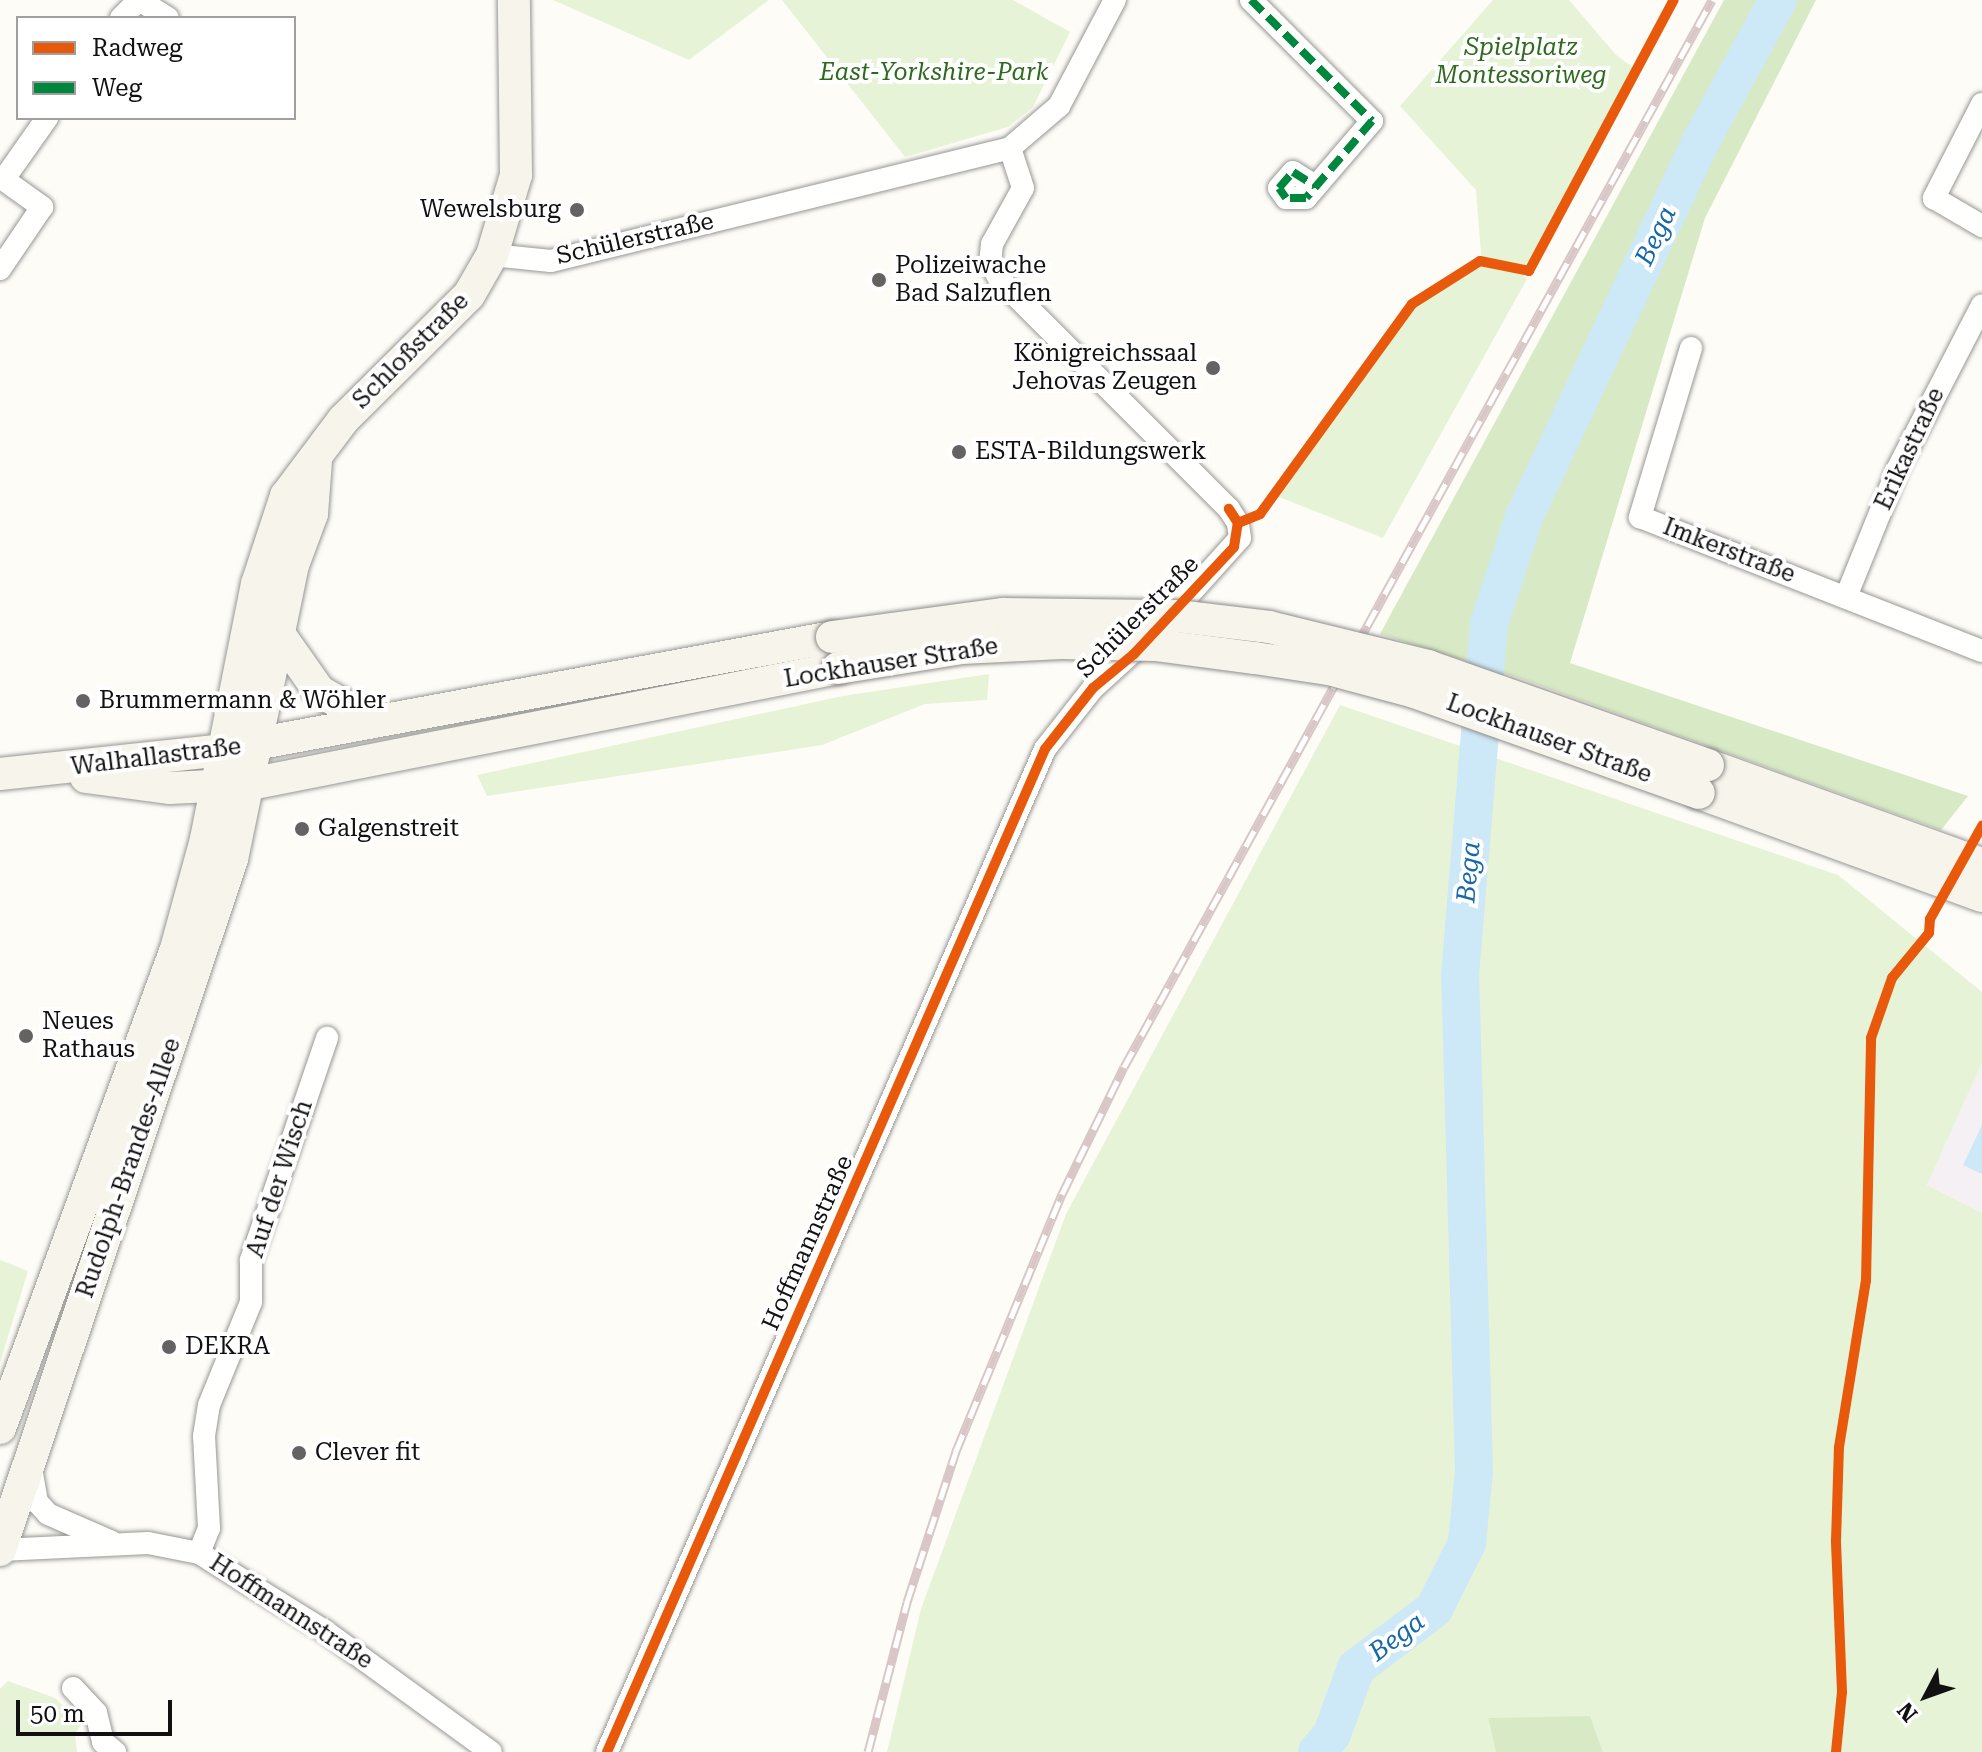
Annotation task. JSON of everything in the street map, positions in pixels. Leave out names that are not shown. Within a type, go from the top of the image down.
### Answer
[{"type":"main road","name":"Schloßstraße","points":[[216,788],[271,535],[286,496],[316,461],[343,420],[469,295],[492,255],[516,175],[514,0]]},
{"type":"main road","name":"Schloßstraße","points":[[250,784],[293,565],[312,514],[316,461]]},
{"type":"main road","name":"Lockhauser Straße","points":[[260,743],[832,637],[1003,614],[1177,616],[1269,627],[1428,666],[1703,779],[1937,864],[1982,896]]},
{"type":"main road","points":[[279,634],[319,691],[373,722]]},
{"type":"main road","name":"Lockhauser Straße","points":[[250,784],[838,668],[962,648],[1061,643],[1155,645],[1329,669],[1703,779]]},
{"type":"main road","name":"Walhallastraße","points":[[0,774],[52,771],[260,743]]},
{"type":"main road","name":"Walhallastraße","points":[[52,771],[138,786],[216,788],[250,784]]},
{"type":"main road","name":"Rudolph-Brandes-Allee","points":[[0,1550],[175,1036],[250,784]]},
{"type":"main road","name":"Rudolph-Brandes-Allee","points":[[0,1428],[176,949],[216,788]]},
{"type":"main road","name":"Lockhauser Straße","points":[[1937,864],[1982,864]]},
{"type":"street","points":[[123,16],[139,0],[165,16]]},
{"type":"street","name":"Schülerstraße","points":[[492,255],[551,261],[1010,148],[1059,106],[1115,0]]},
{"type":"street","points":[[1251,0],[1372,121],[1315,186]]},
{"type":"street","points":[[1982,104],[1934,198],[1982,226]]},
{"type":"street","points":[[0,269],[42,207],[2,178],[46,120]]},
{"type":"street","name":"Schülerstraße","points":[[1010,148],[1023,188],[992,244],[990,263],[1000,280],[1238,523],[1234,547],[1134,654],[1093,688],[1045,749]]},
{"type":"street","name":"Erikastraße","points":[[1846,597],[1898,468],[1982,305]]},
{"type":"street","name":"Imkerstraße","points":[[1691,348],[1640,517],[1982,651]]},
{"type":"street","name":"Hoffmannstraße","points":[[607,1752],[1045,749]]},
{"type":"street","name":"Auf der Wisch","points":[[199,1553],[209,1528],[204,1436],[209,1405],[251,1302],[251,1260],[327,1038]]},
{"type":"street","name":"Hoffmannstraße","points":[[29,1464],[33,1490],[43,1509],[113,1543]]},
{"type":"street","name":"Hoffmannstraße","points":[[0,1550],[148,1543],[199,1553],[325,1631],[491,1752]]},
{"type":"street","points":[[73,1688],[96,1713],[103,1742],[115,1752]]},
{"type":"shaded area","points":[[1982,1063],[1982,1213],[1927,1185]]},
{"type":"green space","points":[[553,0],[769,0],[689,60]]},
{"type":"green space","name":"East-Yorkshire-Park","points":[[782,0],[1013,0],[1070,32],[1033,107],[1008,127],[905,157]]},
{"type":"green space","name":"Spielplatz Montessoriweg","points":[[1493,0],[1569,0],[1616,55],[1634,68],[1522,274],[1527,279],[1383,538],[1279,497],[1415,306],[1482,266],[1476,190],[1400,106]]},
{"type":"green space","points":[[1724,0],[1816,0],[1705,218],[1570,663],[1968,796],[1941,830],[1519,678],[1380,634]]},
{"type":"green space","points":[[989,674],[987,700],[925,704],[822,745],[487,796],[477,775],[843,696]]},
{"type":"green space","points":[[1340,705],[1838,875],[1982,992],[1982,1063],[1927,1185],[1982,1213],[1982,1752],[1603,1752],[1590,1717],[1488,1718],[1496,1752],[887,1752],[921,1609],[1066,1214]]},
{"type":"green space","points":[[0,1260],[28,1271],[0,1363]]},
{"type":"green space","points":[[8,1681],[55,1698],[82,1723],[75,1734],[77,1752],[0,1752],[0,1689]]},
{"type":"green space","points":[[1590,1716],[1603,1752],[1496,1752],[1488,1718]]},
{"type":"water","points":[[1982,1125],[1982,1174],[1963,1165]]},
{"type":"waterway","name":"Bega","points":[[1317,1752],[1332,1734],[1356,1668],[1434,1609],[1467,1543],[1474,1470],[1460,976],[1489,624],[1524,517],[1701,141],[1778,0]]},
{"type":"railway","points":[[868,1752],[907,1602],[956,1451],[1062,1194],[1124,1067],[1712,0]]},
{"type":"marked path","points":[[1251,0],[1372,121],[1306,198],[1286,198],[1279,188],[1293,172],[1315,186]]},
{"type":"cycle path","points":[[1238,523],[1260,514],[1412,304],[1480,261],[1529,271],[1674,0]]},
{"type":"cycle path","points":[[607,1752],[1045,749],[1093,688],[1134,654],[1234,547],[1238,523],[1229,509]]},
{"type":"cycle path","points":[[1836,1752],[1842,1692],[1836,1541],[1839,1447],[1866,1281],[1871,1038],[1892,978],[1929,933],[1930,919],[1982,826]]},
{"type":"place","name":"Wewelsburg","points":[[577,210]]},
{"type":"place","name":"Polizeiwache Bad Salzuflen","points":[[879,280]]},
{"type":"place","name":"Königreichssaal Jehovas Zeugen","points":[[1213,368]]},
{"type":"place","name":"ESTA-Bildungswerk","points":[[959,452]]},
{"type":"place","name":"Brummermann & Wöhler","points":[[83,701]]},
{"type":"place","name":"Galgenstreit","points":[[302,829]]},
{"type":"place","name":"Neues Rathaus","points":[[26,1036]]},
{"type":"place","name":"DEKRA","points":[[169,1347]]},
{"type":"place","name":"Clever fit","points":[[299,1453]]}]
